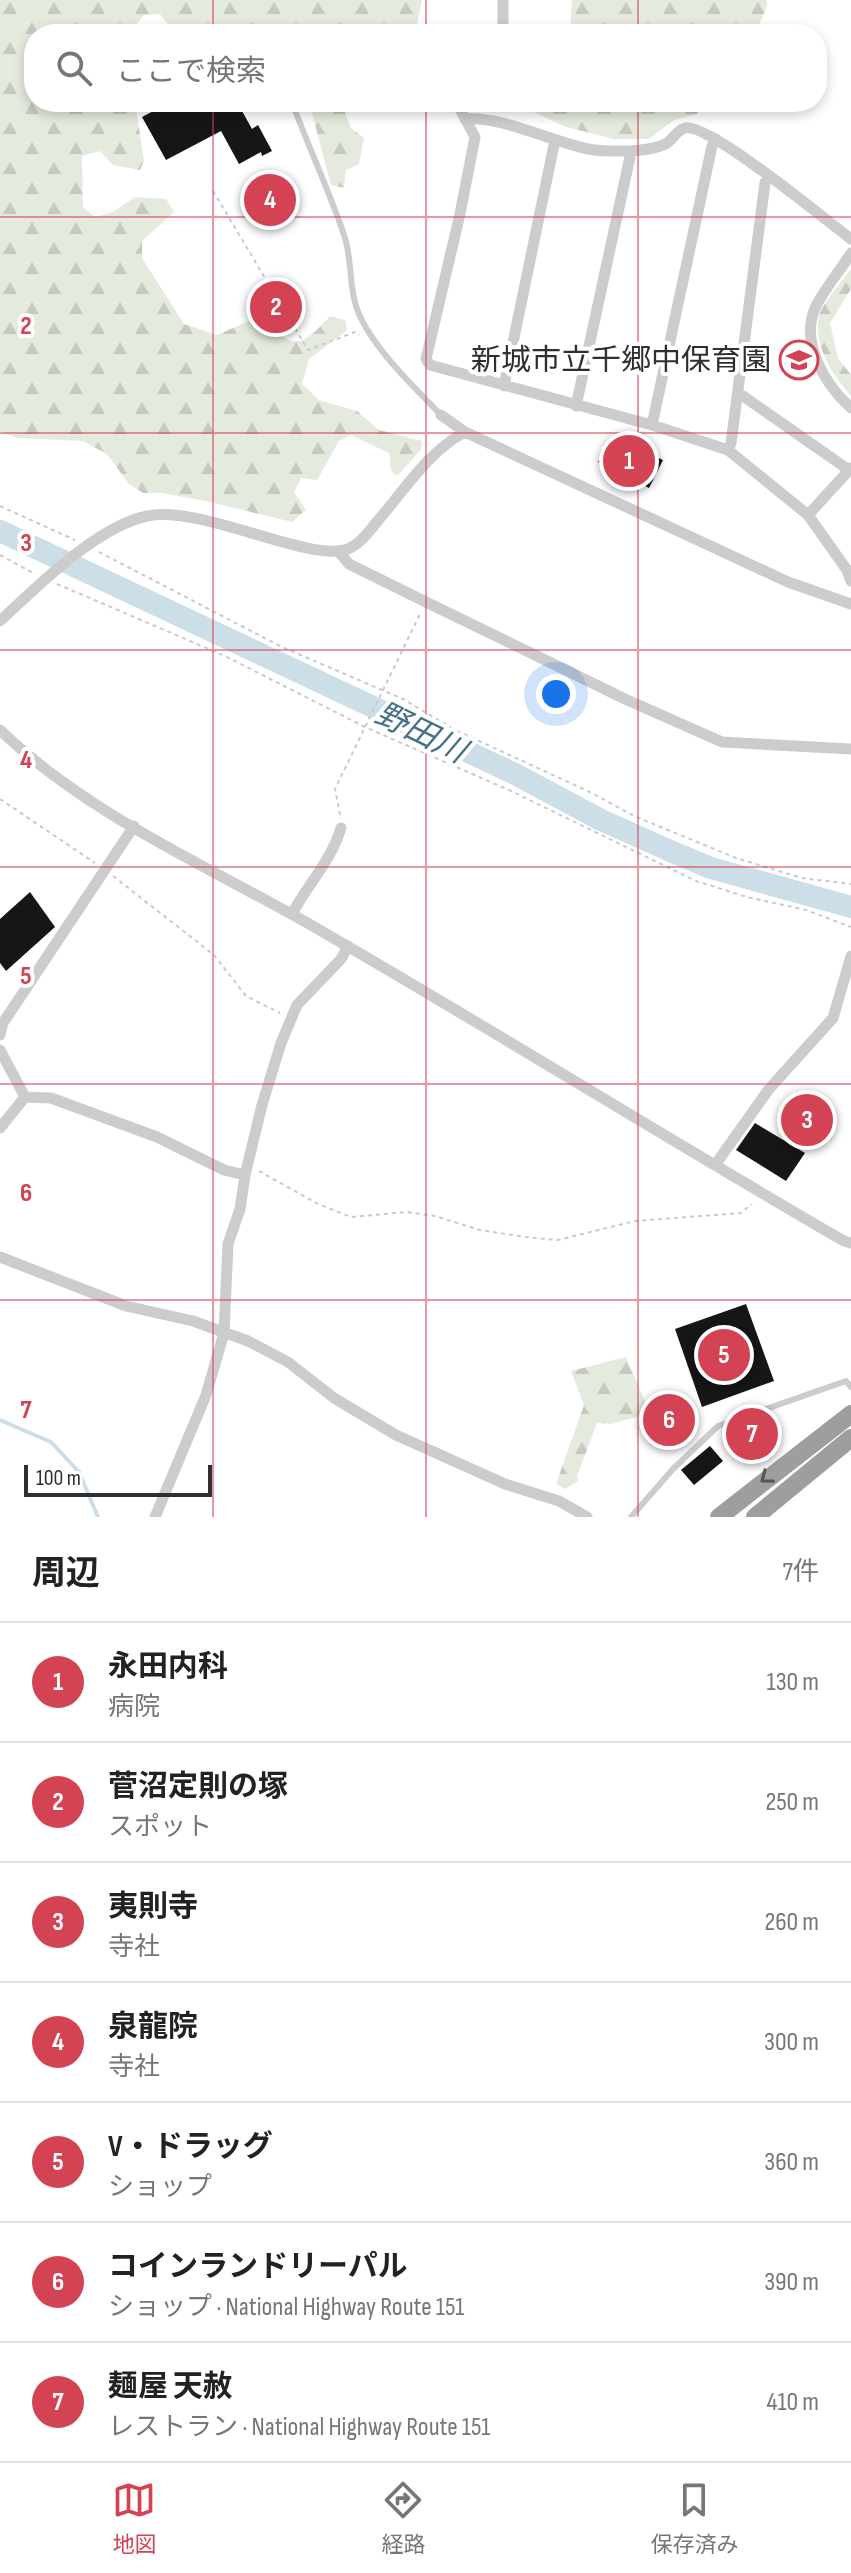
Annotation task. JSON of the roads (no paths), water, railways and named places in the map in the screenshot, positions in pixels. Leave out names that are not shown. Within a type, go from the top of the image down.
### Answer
[{"type":"highway","points":[[719,1517],[851,1414]]},
{"type":"highway","points":[[755,1517],[838,1457],[851,1438]]},
{"type":"street","points":[[503,0],[503,24]]},
{"type":"street","points":[[461,112],[475,137],[426,359],[430,365],[652,425],[728,450],[808,515],[847,570],[851,581]]},
{"type":"street","points":[[465,119],[480,117],[603,151],[629,151],[667,143],[685,128],[692,128],[716,139],[851,239]]},
{"type":"street","points":[[652,425],[716,139]]},
{"type":"street","points":[[504,386],[555,140]]},
{"type":"street","points":[[576,406],[629,151]]},
{"type":"street","points":[[728,450],[768,176]]},
{"type":"street","points":[[851,253],[812,316],[812,347],[835,392],[851,408]]},
{"type":"street","points":[[737,396],[743,396],[850,469],[808,515]]},
{"type":"street","points":[[441,415],[465,432],[788,582],[851,604]]},
{"type":"street","points":[[0,621],[49,576],[85,549],[109,532],[148,516],[186,515],[315,549],[338,551],[350,548],[365,536],[438,450],[465,432]]},
{"type":"street","points":[[338,551],[349,564],[625,699],[722,742],[851,749]]},
{"type":"street","points":[[0,730],[33,760],[97,805],[348,946],[763,1194],[851,1243]]},
{"type":"street","points":[[1,1027],[134,826]]},
{"type":"street","points":[[292,914],[310,882],[328,861],[341,828]]},
{"type":"street","points":[[155,1517],[206,1395],[224,1333],[228,1244],[240,1209],[262,1105],[290,1017],[348,946]]},
{"type":"street","points":[[715,1165],[769,1089],[833,1018],[851,956]]},
{"type":"street","points":[[0,1050],[25,1097]]},
{"type":"street","points":[[25,1097],[51,1098],[157,1137],[224,1170],[246,1170]]},
{"type":"street","points":[[0,1128],[25,1097]]},
{"type":"street","points":[[0,1257],[126,1306],[193,1321],[248,1341],[288,1362],[334,1398],[396,1435],[505,1484],[559,1501],[587,1517]]},
{"type":"lane","points":[[296,112],[344,234],[359,314],[375,340],[441,415]]},
{"type":"lane","points":[[631,1517],[673,1469],[718,1426],[849,1382]]},
{"type":"waterway","name":"野田川","points":[[0,531],[515,774],[601,820],[675,853],[711,868],[851,907]]},
{"type":"waterway","points":[[0,1420],[51,1442],[79,1472],[98,1517]]},
{"type":"place","name":"泉龍院","points":[[270,200]]},
{"type":"place","name":"菅沼定則の塚","points":[[276,307]]},
{"type":"place","name":"新城市立千郷中保育園","points":[[799,360]]},
{"type":"place","name":"永田内科","points":[[629,461]]},
{"type":"place","name":"夷則寺","points":[[807,1120]]},
{"type":"place","name":"V・ドラッグ","points":[[724,1355]]},
{"type":"place","name":"コインランドリーパル","points":[[669,1420]]},
{"type":"place","name":"麺屋 天赦","points":[[752,1434]]}]
